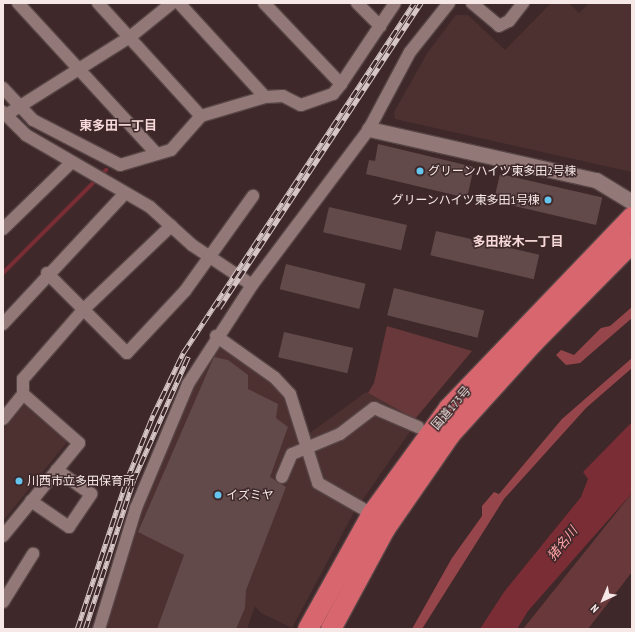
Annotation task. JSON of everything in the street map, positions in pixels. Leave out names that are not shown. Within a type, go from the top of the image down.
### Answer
[{"type":"highway","name":"国道173号","points":[[308,629],[372,514],[449,408],[632,217]]},
{"type":"highway","name":"国道173号","points":[[331,629],[385,528],[450,435],[528,348],[632,243]]},
{"type":"street","points":[[18,3],[157,154]]},
{"type":"street","points":[[98,3],[201,116]]},
{"type":"street","points":[[172,3],[130,37],[5,114],[26,135],[150,207],[209,257],[252,285]]},
{"type":"street","points":[[179,3],[265,98]]},
{"type":"street","points":[[264,3],[341,84]]},
{"type":"street","points":[[357,3],[380,26]]},
{"type":"street","points":[[3,88],[34,120],[120,165],[171,150],[201,116],[265,98],[283,96],[301,105],[333,94],[395,3]]},
{"type":"street","points":[[99,629],[150,468],[188,384],[216,336],[252,285],[369,129],[410,52],[448,3]]},
{"type":"street","points":[[472,3],[499,26],[509,21],[523,3]]},
{"type":"street","points":[[369,129],[596,180],[632,202]]},
{"type":"street","points":[[5,224],[72,162]]},
{"type":"street","points":[[3,324],[47,273],[125,193]]},
{"type":"street","points":[[47,273],[82,310],[127,353],[185,291],[253,196]]},
{"type":"street","points":[[3,419],[23,394],[23,379],[82,310],[171,226]]},
{"type":"street","points":[[216,336],[275,378],[290,394],[318,483],[372,514]]},
{"type":"street","points":[[3,536],[79,443],[23,394]]},
{"type":"street","points":[[282,476],[292,454],[306,446],[340,434],[374,408],[418,427]]},
{"type":"street","points":[[31,502],[69,527],[91,494],[56,470]]},
{"type":"street","points":[[3,602],[33,554]]},
{"type":"shaded area","points":[[551,3],[569,3],[579,13],[589,3],[632,3],[632,172],[395,119],[394,112],[428,52],[456,15],[468,15],[505,50]]},
{"type":"shaded area","points":[[632,307],[632,318],[580,363],[566,365],[556,355],[561,350],[574,355],[601,328],[610,326]]},
{"type":"shaded area","points":[[387,326],[472,351],[415,419],[368,393],[374,383]]},
{"type":"shaded area","points":[[223,333],[287,380],[297,394],[310,433],[366,392],[418,420],[354,512],[292,628],[261,613],[255,606],[247,629],[104,629],[147,496],[192,390]]},
{"type":"shaded area","points":[[632,358],[632,368],[586,408],[504,499],[422,629],[412,629],[452,558],[482,516],[482,506],[494,492],[499,494],[562,419]]},
{"type":"shaded area","name":"川西市立多田保育所","points":[[24,405],[68,441],[3,521],[3,430]]},
{"type":"shaded area","points":[[632,493],[632,572],[588,629],[523,629]]},
{"type":"water","name":"猪名川","points":[[632,422],[632,493],[528,611],[517,629],[480,629],[504,592],[581,497],[588,479],[583,472]]},
{"type":"building","name":"グリーンハイツ東多田2号棟","points":[[378,144],[474,167],[467,198],[366,174],[369,160],[375,161]]},
{"type":"building","name":"グリーンハイツ東多田1号棟","points":[[500,174],[602,198],[596,225],[494,201]]},
{"type":"building","points":[[329,207],[407,225],[401,250],[323,232]]},
{"type":"building","points":[[436,231],[539,255],[534,279],[430,255]]},
{"type":"building","points":[[286,264],[366,284],[359,309],[280,289]]},
{"type":"building","points":[[394,288],[484,310],[477,338],[387,315]]},
{"type":"building","points":[[284,332],[353,348],[347,373],[278,357]]},
{"type":"building","name":"イズミヤ","points":[[214,357],[228,360],[248,375],[248,389],[278,404],[276,418],[288,427],[270,477],[286,487],[246,590],[245,608],[236,629],[157,629],[184,555],[138,532]]},
{"type":"waterway","points":[[3,273],[106,170]]},
{"type":"railway","points":[[77,629],[127,479],[153,415],[183,353],[414,3]]},
{"type":"railway","points":[[219,308],[421,3]]},
{"type":"railway","points":[[85,629],[133,481],[188,357]]},
{"type":"place","name":"グリーンハイツ東多田2号棟","points":[[420,171]]},
{"type":"place","name":"グリーンハイツ東多田1号棟","points":[[548,200]]},
{"type":"place","name":"川西市立多田保育所","points":[[19,481]]},
{"type":"place","name":"イズミヤ","points":[[218,495]]},
{"type":"district","name":"東多田一丁目","points":[[118,126]]},
{"type":"district","name":"多田桜木一丁目","points":[[518,242]]}]
